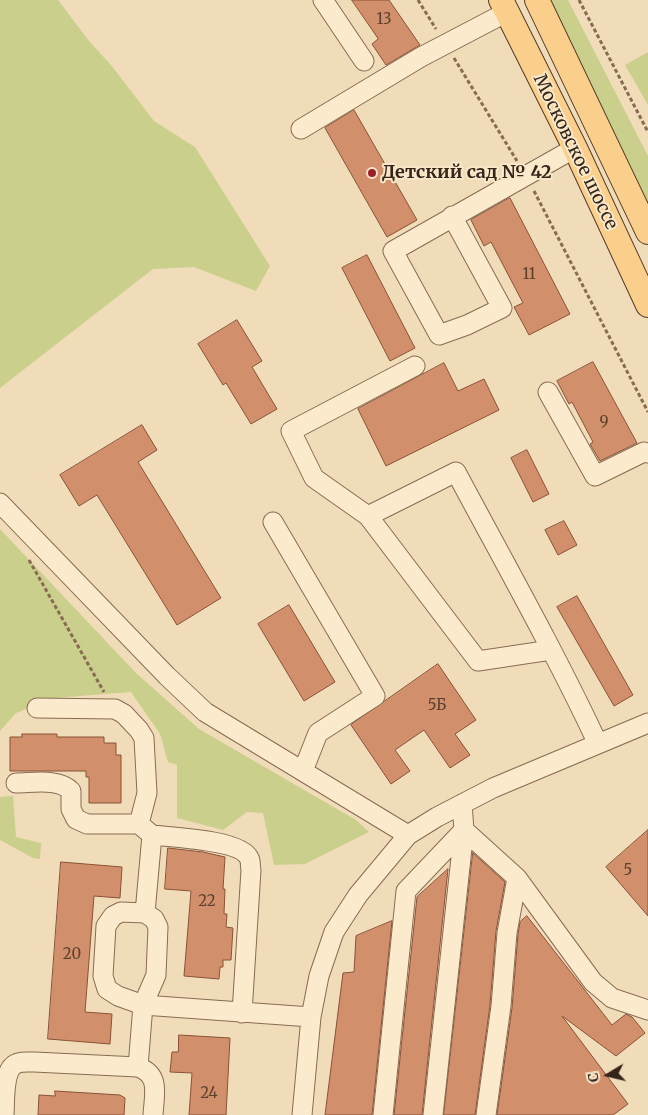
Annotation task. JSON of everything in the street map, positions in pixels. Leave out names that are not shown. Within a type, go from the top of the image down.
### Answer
[{"type":"main road","name":"Московское шоссе","points":[[537,0],[648,232]]},
{"type":"main road","name":"Московское шоссе","points":[[504,6],[575,148],[648,305]]},
{"type":"street","points":[[323,0],[364,61]]},
{"type":"street","points":[[301,129],[421,57],[446,45],[504,6]]},
{"type":"street","points":[[452,216],[502,308],[468,326],[439,335],[393,251],[452,216],[575,148]]},
{"type":"street","points":[[415,366],[291,431],[314,478],[368,516],[478,661],[551,650]]},
{"type":"street","points":[[548,392],[595,476],[644,452],[648,453]]},
{"type":"street","points":[[368,516],[456,472],[579,702],[598,744]]},
{"type":"street","points":[[0,503],[167,676],[205,712],[408,835]]},
{"type":"street","points":[[273,522],[375,696],[318,733],[303,771]]},
{"type":"street","points":[[37,708],[115,710],[124,714],[144,738],[147,793],[145,830],[146,913]]},
{"type":"street","points":[[302,1115],[311,1017],[319,976],[334,932],[358,895],[408,835],[493,788],[648,724]]},
{"type":"street","points":[[16,783],[58,783],[66,785],[71,791],[71,809],[76,818],[87,824],[145,830],[216,842],[240,848],[250,858],[251,870],[242,1013]]},
{"type":"street","points":[[433,1115],[464,830],[462,804]]},
{"type":"street","points":[[464,830],[517,878],[593,982],[612,998],[648,1010]]},
{"type":"street","points":[[383,1115],[406,891],[464,830]]},
{"type":"street","points":[[486,1115],[501,1006],[507,934],[517,878]]},
{"type":"street","points":[[138,1068],[143,1005],[156,975],[158,927],[154,919],[146,913],[121,912],[113,916],[106,926],[103,976],[107,989],[118,996],[143,1005],[311,1017]]},
{"type":"street","points":[[4,1115],[6,1082],[9,1072],[14,1065],[23,1062],[138,1068],[148,1071],[153,1078],[153,1115]]},
{"type":"path","points":[[418,0],[526,176],[648,412]]},
{"type":"path","points":[[579,0],[648,132]]},
{"type":"path","points":[[27,557],[115,710]]},
{"type":"green space","points":[[0,0],[58,0],[154,121],[195,147],[270,266],[256,291],[194,267],[153,269],[0,388]]},
{"type":"green space","points":[[545,0],[568,0],[648,156],[648,211]]},
{"type":"green space","points":[[648,52],[648,105],[625,65]]},
{"type":"green space","points":[[0,529],[136,673],[199,729],[356,820],[369,832],[305,864],[274,865],[263,813],[247,812],[223,830],[177,818],[177,765],[168,762],[160,734],[131,692],[55,698],[16,713],[0,731]]},
{"type":"green space","points":[[13,796],[16,837],[41,843],[40,859],[33,858],[0,840],[0,797]]},
{"type":"building","points":[[352,0],[389,0],[420,45],[386,65],[372,44],[378,39]]},
{"type":"building","points":[[354,110],[417,220],[387,237],[325,128]]},
{"type":"building","points":[[510,198],[570,314],[529,335],[514,307],[523,303],[491,242],[484,246],[471,220]]},
{"type":"building","points":[[367,255],[415,348],[390,361],[342,268]]},
{"type":"building","points":[[237,320],[262,361],[252,367],[277,409],[251,424],[226,383],[223,385],[198,344]]},
{"type":"building","points":[[593,362],[637,443],[600,461],[590,444],[593,442],[572,402],[569,404],[557,381]]},
{"type":"building","points":[[444,363],[458,391],[484,379],[499,410],[386,466],[358,409]]},
{"type":"building","points":[[142,425],[157,450],[138,462],[221,598],[177,625],[97,495],[79,506],[60,475]]},
{"type":"building","points":[[527,450],[549,494],[533,502],[511,458]]},
{"type":"building","points":[[564,521],[577,545],[558,555],[545,530]]},
{"type":"building","points":[[577,596],[633,695],[614,706],[557,607]]},
{"type":"building","points":[[289,605],[335,682],[304,701],[258,624]]},
{"type":"building","points":[[438,664],[476,720],[455,734],[470,755],[450,768],[424,730],[395,750],[410,771],[391,784],[351,725]]},
{"type":"building","points":[[22,734],[57,734],[57,737],[104,737],[104,743],[116,743],[116,755],[121,755],[121,803],[89,803],[89,777],[86,777],[86,771],[10,771],[10,737],[22,737]]},
{"type":"building","points":[[648,830],[648,916],[606,867]]},
{"type":"building","points":[[168,848],[203,852],[225,857],[224,914],[227,914],[226,927],[233,928],[231,960],[223,960],[219,979],[184,976],[191,891],[165,889]]},
{"type":"building","points":[[473,853],[505,882],[496,931],[490,1005],[475,1115],[444,1115]]},
{"type":"building","points":[[61,862],[122,867],[120,898],[94,896],[85,1012],[112,1014],[110,1044],[48,1039]]},
{"type":"building","points":[[448,869],[422,1115],[394,1115],[417,897]]},
{"type":"building","points":[[527,916],[612,1025],[626,1014],[632,1017],[645,1033],[616,1056],[562,1016],[628,1104],[613,1115],[497,1115],[512,1008],[518,934],[520,922]]},
{"type":"building","points":[[392,921],[372,1115],[325,1115],[343,973],[354,972],[356,936]]},
{"type":"building","points":[[179,1035],[230,1038],[226,1115],[189,1115],[192,1073],[170,1072],[172,1052],[178,1052]]},
{"type":"building","points":[[55,1091],[120,1095],[125,1098],[124,1115],[38,1115],[39,1095],[55,1096]]},
{"type":"place","name":"Детский сад № 42","points":[[372,173]]}]
